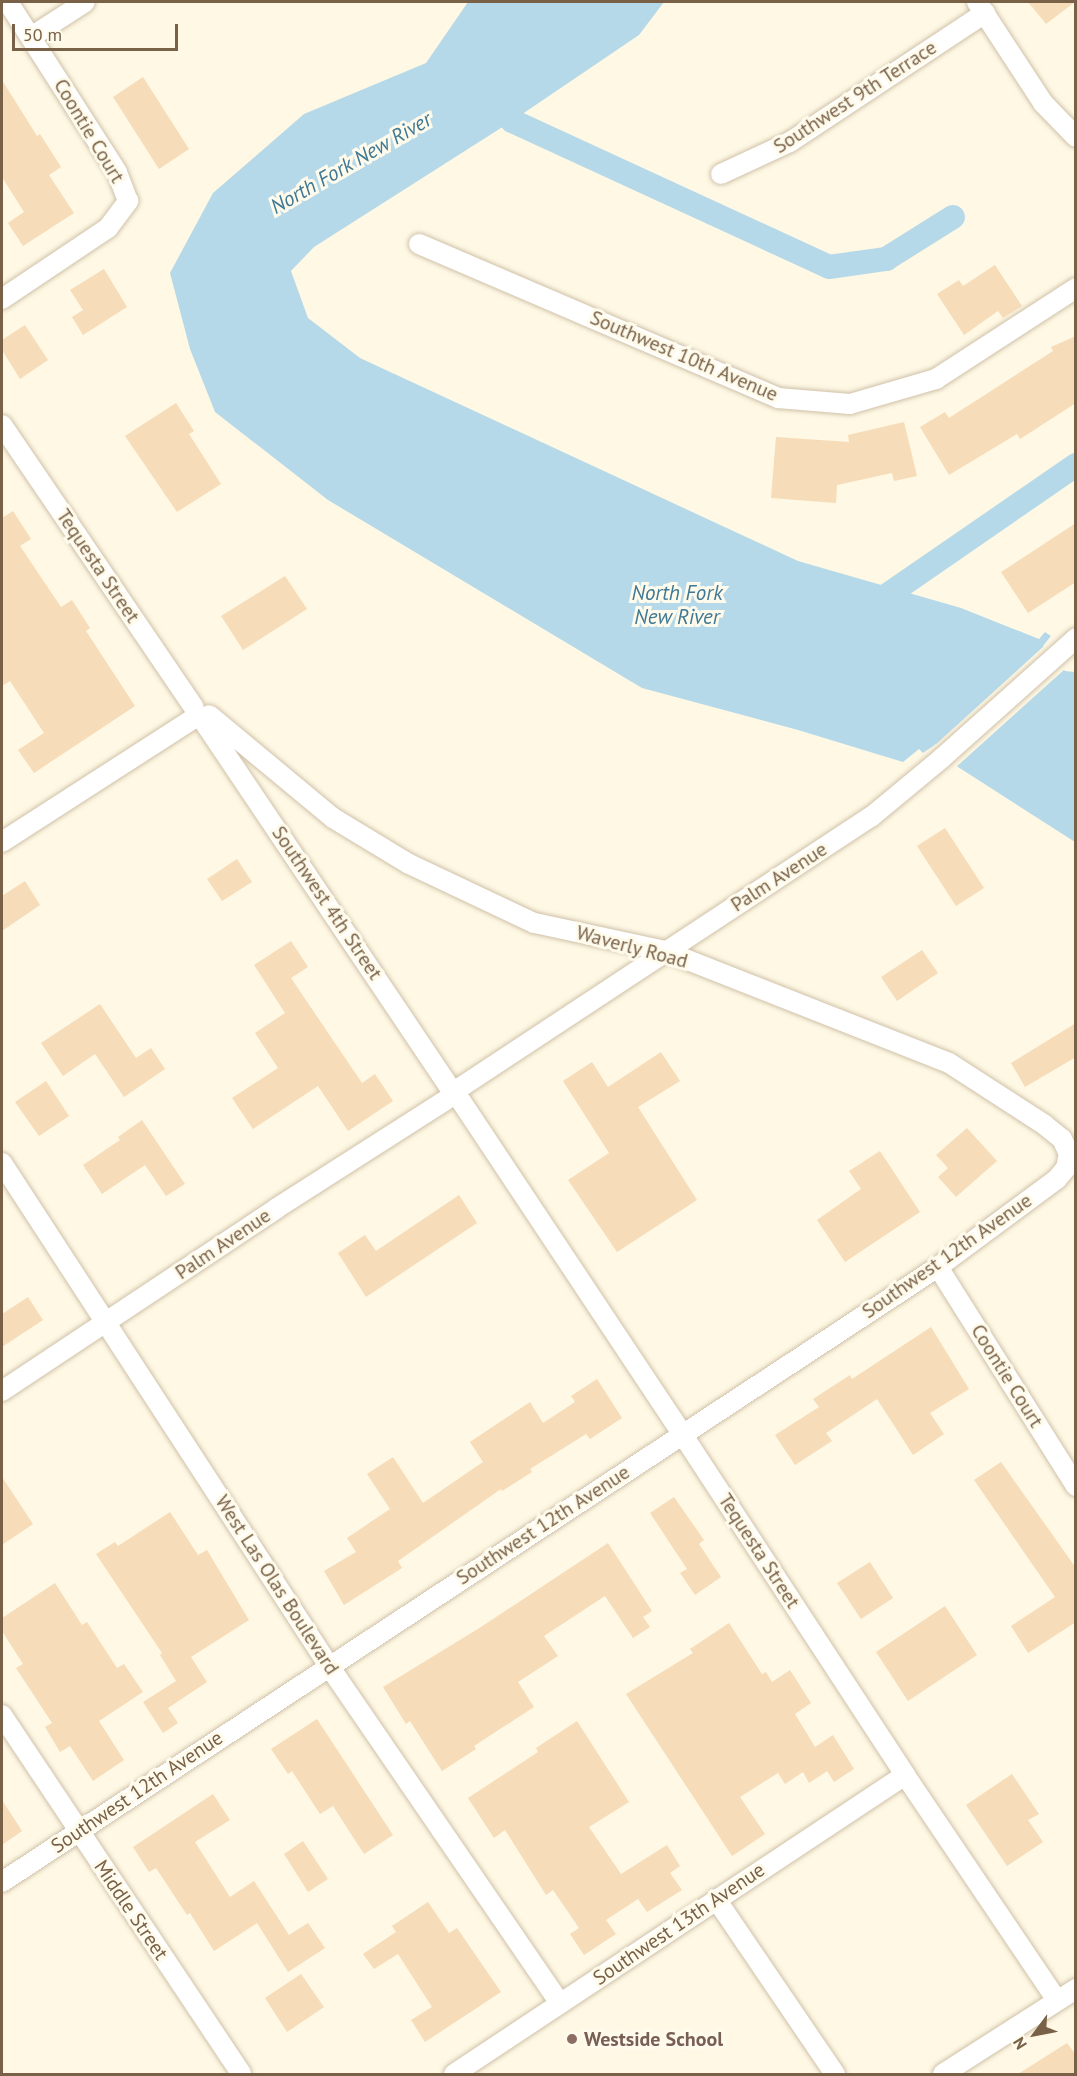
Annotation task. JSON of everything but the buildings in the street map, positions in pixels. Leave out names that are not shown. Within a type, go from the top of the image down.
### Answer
[{"type":"street","name":"Coontie Court","points":[[2,299],[108,228],[128,201],[117,172],[8,2]]},
{"type":"street","points":[[31,37],[85,2]]},
{"type":"street","points":[[981,7],[1043,103],[1076,137]]},
{"type":"street","name":"Southwest 9th Terrace","points":[[721,174],[790,142],[981,7]]},
{"type":"street","name":"Southwest 10th Avenue","points":[[419,244],[778,398],[850,404],[936,380],[1076,288]]},
{"type":"street","name":"Tequesta Street","points":[[2,425],[200,715]]},
{"type":"street","name":"Palm Avenue","points":[[2,1391],[871,817],[942,758],[1076,639]]},
{"type":"street","points":[[2,842],[200,715]]},
{"type":"street","name":"Waverly Road","points":[[200,715],[333,818],[409,864],[534,923],[665,951],[949,1063],[1045,1125],[1062,1139],[1069,1154]]},
{"type":"street","name":"Southwest 4th Street","points":[[200,715],[454,1093]]},
{"type":"street","name":"Tequesta Street","points":[[454,1093],[682,1433],[905,1775],[1057,2000]]},
{"type":"street","name":"Southwest 12th Avenue","points":[[2,1882],[682,1433],[938,1267],[1057,1179],[1066,1168],[1069,1154]]},
{"type":"street","name":"West Las Olas Boulevard","points":[[2,1163],[329,1666],[560,2003]]},
{"type":"street","name":"Coontie Court","points":[[938,1267],[1076,1486]]},
{"type":"street","name":"Middle Street","points":[[2,1715],[241,2074]]},
{"type":"street","name":"Southwest 13th Avenue","points":[[454,2074],[905,1775]]},
{"type":"street","points":[[716,1899],[835,2074]]},
{"type":"street","points":[[943,2074],[1076,1989]]},
{"type":"water","name":"North Fork New River","points":[[468,2],[664,2],[639,35],[512,121],[314,247],[291,271],[308,318],[360,358],[798,561],[961,608],[1039,639],[1045,632],[1051,636],[1043,646],[1065,671],[1075,672],[1075,842],[958,767],[936,744],[923,753],[919,749],[903,762],[798,730],[642,688],[328,500],[215,412],[190,349],[170,273],[213,193],[304,114],[426,63]]},
{"type":"pier","points":[[1044,646],[1065,669],[955,768],[934,746]]},
{"type":"waterway","points":[[512,121],[829,267],[886,259],[953,217]]},
{"type":"waterway","points":[[870,607],[1076,465]]},
{"type":"place","name":"Westside School","points":[[572,2039]]}]
